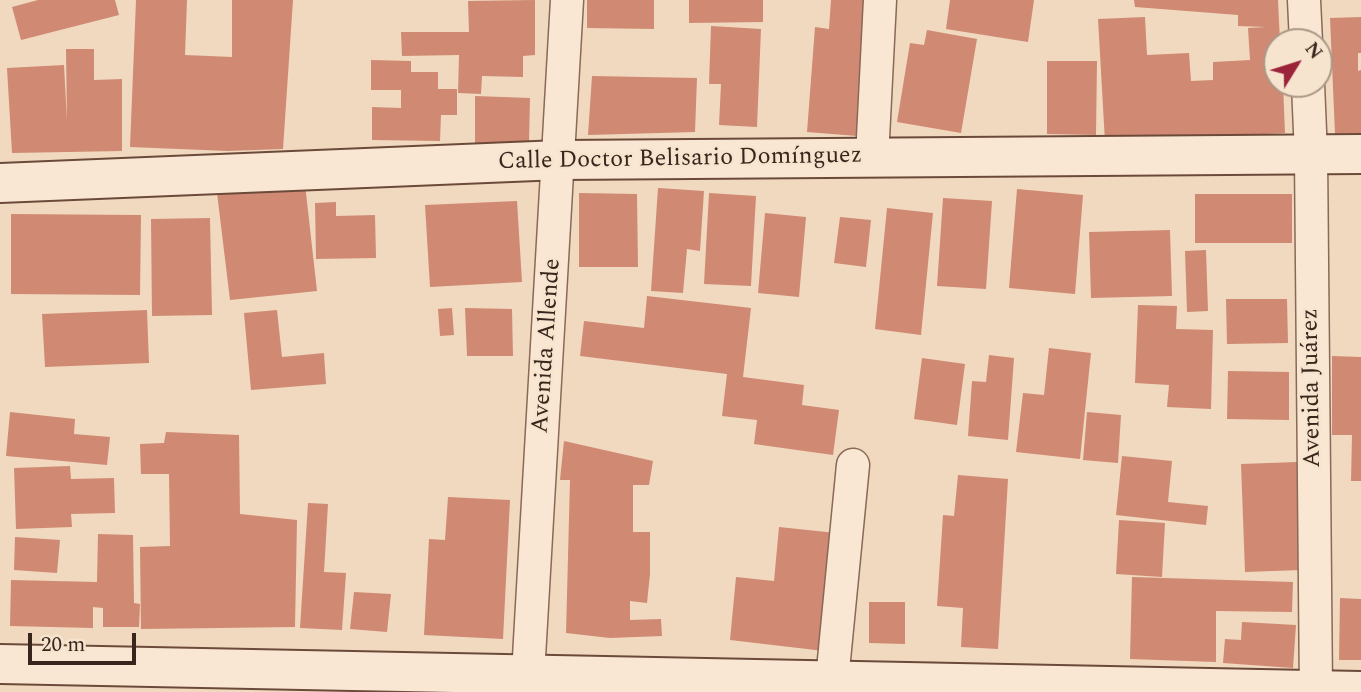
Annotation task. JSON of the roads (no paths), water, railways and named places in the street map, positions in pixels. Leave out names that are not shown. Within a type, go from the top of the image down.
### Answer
[{"type":"street","name":"Avenida Allende","points":[[527,683],[567,0]]},
{"type":"street","points":[[872,158],[880,0]]},
{"type":"street","points":[[1304,0],[1305,28]]},
{"type":"street","name":"Avenida Juárez","points":[[1309,98],[1316,691]]},
{"type":"street","name":"Calle Doctor Belisario Domínguez","points":[[0,183],[559,160],[1361,154]]},
{"type":"street","points":[[832,680],[853,465]]},
{"type":"street","points":[[0,664],[527,683],[832,680],[1361,691]]}]
